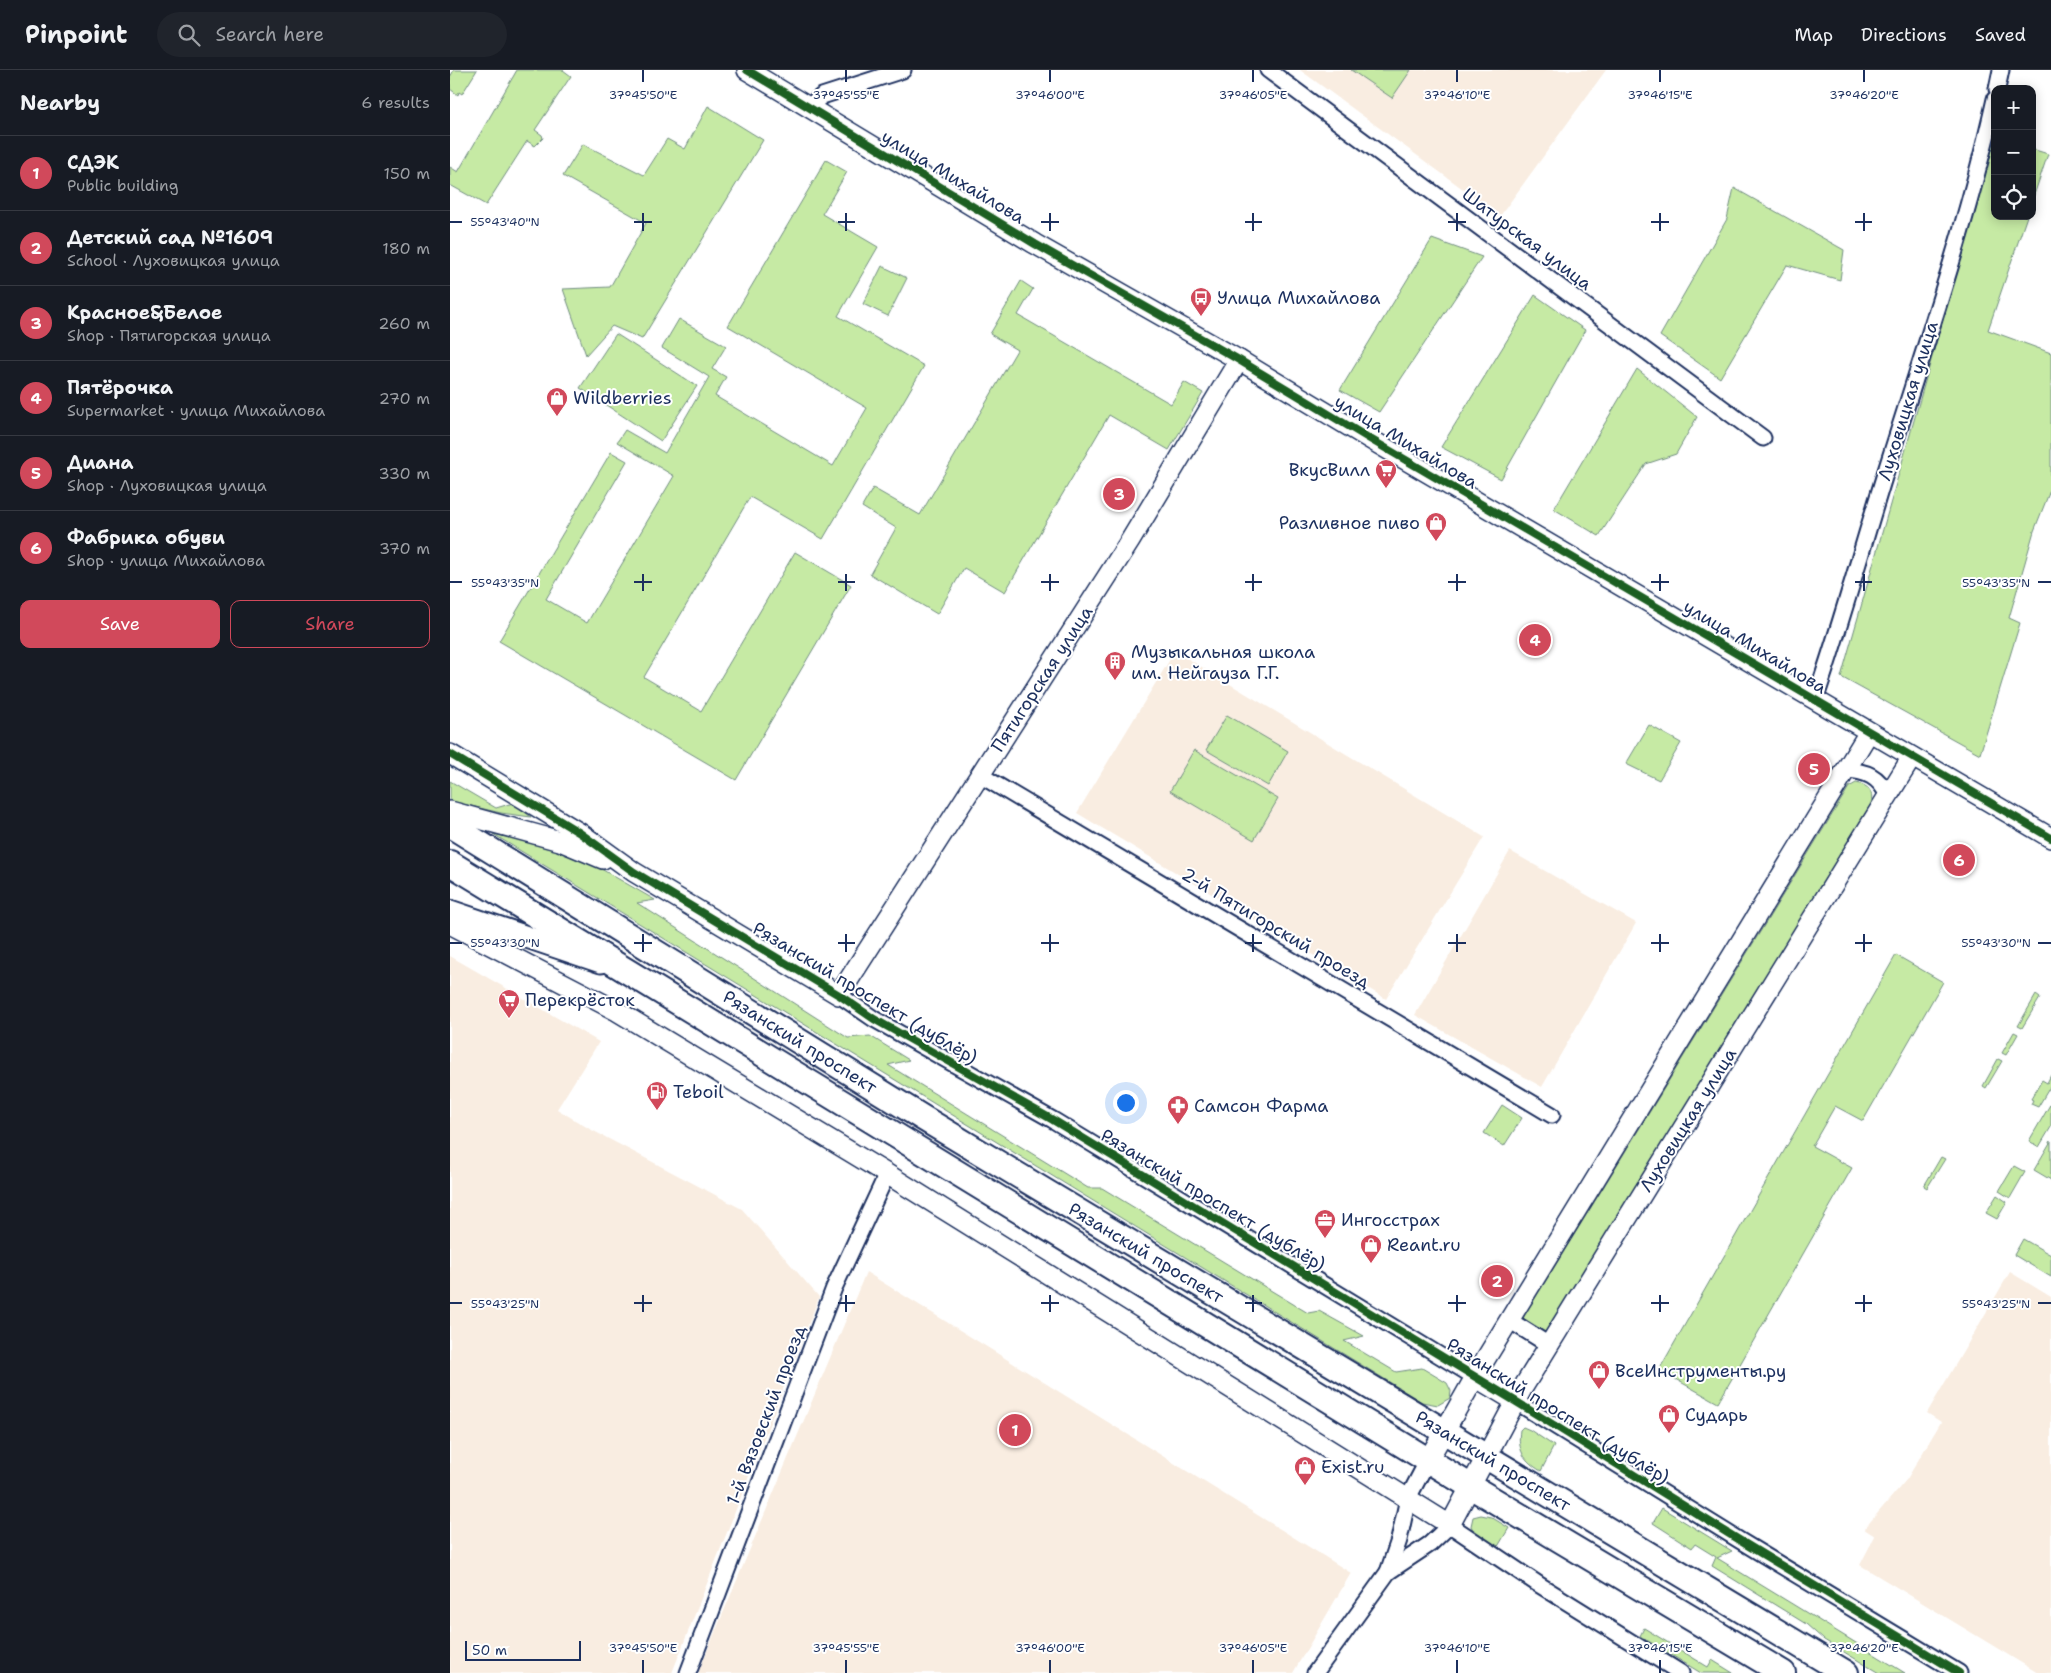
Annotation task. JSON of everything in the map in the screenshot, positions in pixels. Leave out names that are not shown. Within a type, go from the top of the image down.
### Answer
[{"type":"main road","name":"Рязанский проспект","points":[[450,825],[923,1118],[1846,1673]]},
{"type":"main road","name":"Рязанский проспект","points":[[450,863],[1470,1486],[1783,1673]]},
{"type":"main road","points":[[450,911],[625,970]]},
{"type":"street","name":"улица Михайлова","points":[[747,70],[1035,244],[1239,360],[2051,838]]},
{"type":"street","points":[[808,107],[822,96],[903,70]]},
{"type":"street","name":"Шатурская улица","points":[[1268,70],[1763,438]]},
{"type":"street","points":[[1998,85],[2001,70]]},
{"type":"street","name":"Луховицкая улица","points":[[1814,700],[1840,627],[1886,470],[1959,238],[1991,115]]},
{"type":"street","name":"Пятигорская улица","points":[[839,995],[1130,541],[1239,360]]},
{"type":"street","points":[[1315,1673],[1388,1572],[1400,1540],[1408,1498],[1475,1377],[1869,732]]},
{"type":"street","name":"Рязанский проспект (дублёр)","points":[[450,754],[580,833],[634,872],[839,995],[874,1019],[1053,1120],[1959,1673]]},
{"type":"street","name":"Луховицкая улица","points":[[1450,1525],[1549,1345],[1912,757]]},
{"type":"street","points":[[1845,770],[1860,770],[1882,783],[1888,796]]},
{"type":"street","name":"2-й Пятигорский проезд","points":[[980,775],[1552,1115]]},
{"type":"street","points":[[450,811],[560,841],[634,872]]},
{"type":"street","points":[[450,924],[617,1011],[886,1174],[1408,1498],[1538,1584],[1681,1673]]},
{"type":"street","name":"1-й Вязовский проезд","points":[[688,1673],[834,1288],[886,1174]]},
{"type":"street","points":[[1509,1320],[1549,1345]]},
{"type":"street","points":[[1388,1572],[1430,1544],[1450,1525]]},
{"type":"shaded area","points":[[1300,70],[1606,70],[1500,216]]},
{"type":"shaded area","points":[[1175,651],[1484,837],[1386,999],[1077,813]]},
{"type":"shaded area","points":[[1510,851],[1636,923],[1542,1087],[1415,1015]]},
{"type":"shaded area","points":[[450,956],[599,1042],[557,1109],[588,1128],[742,1209],[819,1297],[672,1673],[450,1673]]},
{"type":"shaded area","points":[[866,1272],[1351,1573],[1293,1673],[698,1673]]},
{"type":"shaded area","points":[[2010,1272],[2051,1297],[2051,1673],[2038,1673],[1860,1565],[1875,1536],[1864,1529],[1907,1479],[1941,1422],[1927,1413]]},
{"type":"green space","points":[[454,70],[477,70],[462,94],[459,92],[458,95],[450,89],[450,77]]},
{"type":"green space","points":[[517,70],[563,70],[571,76],[535,130],[543,138],[535,146],[527,141],[486,205],[450,185],[450,167],[458,172]]},
{"type":"green space","points":[[1351,70],[1411,70],[1392,98]]},
{"type":"green space","points":[[708,106],[763,140],[642,339],[612,326],[586,355],[563,289],[610,287],[646,223],[563,176],[583,144],[644,175],[667,139],[685,149]]},
{"type":"green space","points":[[1991,150],[1991,220],[2026,220],[1988,330],[2051,353],[2051,488],[2034,531],[2009,618],[2020,623],[1980,754],[1841,677]]},
{"type":"green space","points":[[2036,150],[2048,154],[2036,189]]},
{"type":"green space","points":[[826,160],[847,172],[822,214],[878,247],[838,316],[924,366],[823,539],[750,497],[644,677],[701,711],[795,552],[851,585],[736,780],[499,641],[611,452],[627,461],[546,599],[587,623],[674,476],[617,442],[625,430],[665,453],[709,377],[662,348],[679,319],[726,346],[712,369],[726,377],[715,396],[833,466],[867,408],[728,326]]},
{"type":"green space","points":[[1734,188],[1844,250],[1840,280],[1787,265],[1720,378],[1660,336],[1727,219]]},
{"type":"green space","points":[[1432,239],[1482,257],[1379,412],[1340,390]]},
{"type":"green space","points":[[882,266],[907,278],[888,316],[863,304]]},
{"type":"green space","points":[[1021,281],[1033,289],[1018,315],[1171,404],[1184,382],[1203,393],[1169,450],[1109,415],[1005,592],[964,568],[937,614],[870,574],[896,528],[862,507],[873,488],[920,515],[1017,350],[990,334]]},
{"type":"green space","points":[[1535,295],[1585,330],[1501,479],[1441,447]]},
{"type":"green space","points":[[616,334],[697,386],[661,441],[580,388]]},
{"type":"green space","points":[[1637,369],[1697,417],[1676,454],[1646,464],[1599,536],[1554,509]]},
{"type":"green space","points":[[1227,715],[1288,751],[1268,786],[1206,750]]},
{"type":"green space","points":[[1649,725],[1681,743],[1659,780],[1626,764]]},
{"type":"green space","points":[[1194,750],[1278,799],[1254,840],[1170,791]]},
{"type":"green space","points":[[450,781],[496,808],[513,803],[531,817],[501,813],[450,801]]},
{"type":"green space","points":[[1856,783],[1864,785],[1869,789],[1872,796],[1871,804],[1546,1333],[1523,1318],[1849,787]]},
{"type":"green space","points":[[493,834],[545,844],[589,862],[655,900],[637,903],[848,1038],[870,1036],[909,1060],[888,1065],[1088,1188],[1102,1188],[1308,1313],[1319,1311],[1364,1336],[1344,1341],[1396,1372],[1422,1368],[1447,1383],[1451,1391],[1450,1398],[1438,1405],[1422,1402]]},
{"type":"green space","points":[[1896,955],[1943,982],[1863,1121],[1835,1106],[1812,1146],[1852,1168],[1718,1403],[1659,1370]]},
{"type":"green space","points":[[2036,995],[2040,998],[2022,1028],[2018,1026]]},
{"type":"green space","points":[[2014,1032],[2018,1034],[2006,1055],[2002,1053]]},
{"type":"green space","points":[[1998,1059],[2002,1061],[1986,1088],[1983,1086]]},
{"type":"green space","points":[[2051,1075],[2051,1085],[2038,1107],[2031,1104],[2033,1100],[2031,1099],[2042,1080],[2047,1083]]},
{"type":"green space","points":[[2051,1103],[2051,1127],[2039,1147],[2029,1141]]},
{"type":"green space","points":[[1502,1105],[1522,1118],[1504,1146],[1484,1133]]},
{"type":"green space","points":[[2051,1141],[2051,1180],[2034,1170]]},
{"type":"green space","points":[[1941,1157],[1945,1159],[1927,1188],[1924,1186]]},
{"type":"green space","points":[[2014,1166],[2025,1172],[2010,1198],[1999,1191]]},
{"type":"green space","points":[[1997,1195],[2007,1202],[1997,1219],[1986,1213]]},
{"type":"green space","points":[[2023,1239],[2051,1255],[2051,1277],[2014,1255]]},
{"type":"green space","points":[[1523,1427],[1554,1446],[1541,1471],[1530,1463],[1523,1454],[1519,1437],[1520,1430]]},
{"type":"green space","points":[[1662,1508],[1732,1551],[1717,1558],[1905,1673],[1879,1673],[1824,1640],[1806,1624],[1712,1566],[1716,1557],[1695,1544],[1692,1548],[1653,1523]]},
{"type":"green space","points":[[1481,1515],[1491,1517],[1509,1528],[1497,1548],[1475,1534],[1471,1526],[1473,1517]]},
{"type":"green space","points":[[1644,1628],[1708,1667],[1712,1660],[1733,1673],[1701,1673],[1640,1636]]},
{"type":"cycle path","points":[[747,70],[1035,244],[1239,360],[1370,439],[2051,838]]},
{"type":"cycle path","points":[[450,754],[580,833],[634,872],[839,995],[874,1019],[1053,1120],[1959,1673]]},
{"type":"place","name":"Улица Михайлова","points":[[1201,317]]},
{"type":"place","name":"Wildberries","points":[[557,417]]},
{"type":"place","name":"ВкусВилл","points":[[1386,489]]},
{"type":"place","name":"Красное&Белое","points":[[1119,494]]},
{"type":"place","name":"Разливное пиво","points":[[1436,542]]},
{"type":"place","name":"Пятёрочка","points":[[1535,640]]},
{"type":"place","name":"Музыкальная школа им. Нейгауза Г.Г.","points":[[1115,681]]},
{"type":"place","name":"Диана","points":[[1814,769]]},
{"type":"place","name":"Фабрика обуви","points":[[1959,860]]},
{"type":"place","name":"Перекрёсток","points":[[509,1019]]},
{"type":"place","name":"Teboil","points":[[657,1111]]},
{"type":"place","name":"Самсон Фарма","points":[[1178,1125]]},
{"type":"place","name":"Ингосстрах","points":[[1325,1239]]},
{"type":"place","name":"Reant.ru","points":[[1371,1264]]},
{"type":"place","name":"Детский сад №1609","points":[[1497,1281]]},
{"type":"place","name":"ВсеИнструменты.ру","points":[[1599,1390]]},
{"type":"place","name":"СДЭК","points":[[1015,1430]]},
{"type":"place","name":"Сударь","points":[[1669,1434]]},
{"type":"place","name":"Exist.ru","points":[[1305,1486]]}]
